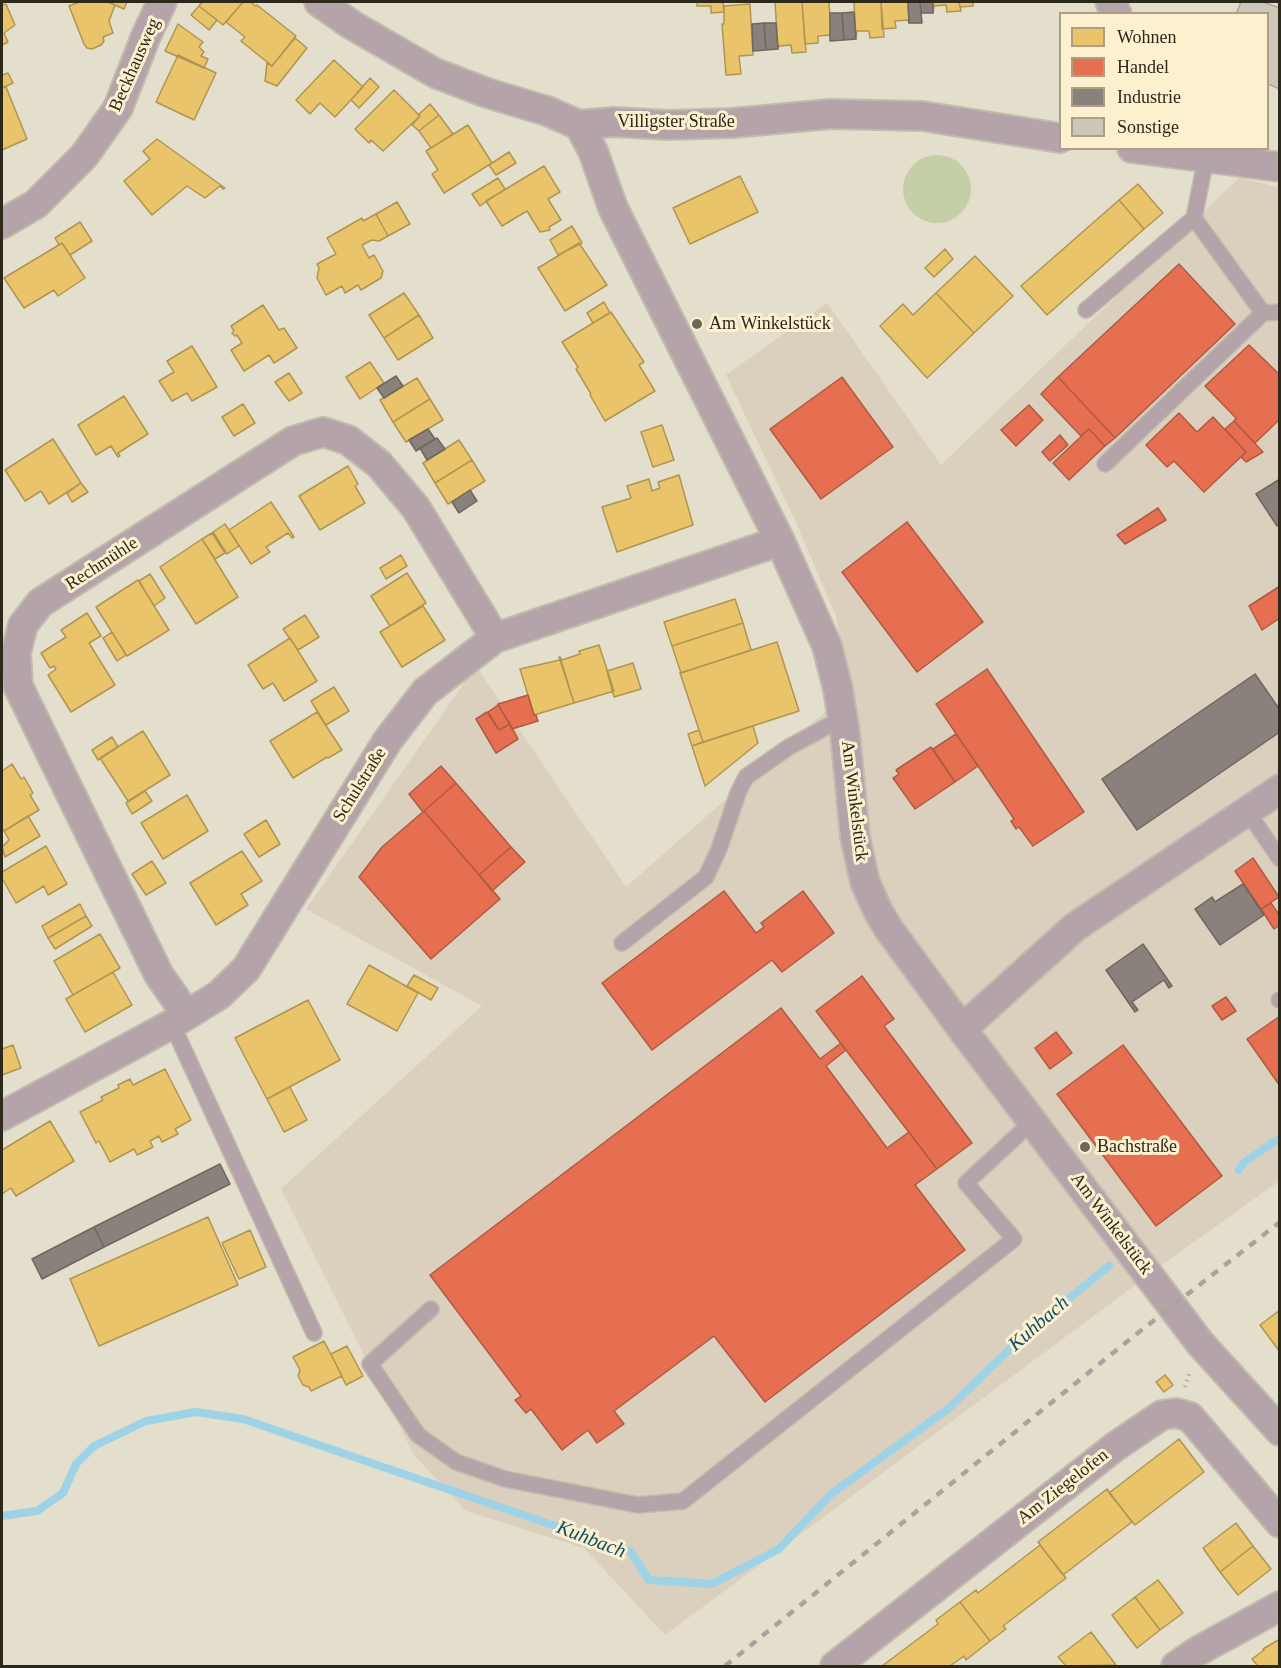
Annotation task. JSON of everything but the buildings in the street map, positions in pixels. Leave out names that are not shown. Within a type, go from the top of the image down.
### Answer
[{"type":"street","name":"Beckhausweg","points":[[2,224],[36,204],[84,156],[118,108],[162,2]]},
{"type":"street","name":"Villigster Straße","points":[[319,2],[352,25],[435,73],[487,93],[547,111],[579,125],[614,122],[668,125],[732,123],[830,114],[922,116],[1059,138]]},
{"type":"street","name":"Am Winkelstück","points":[[579,125],[593,151],[613,208],[780,541],[827,646],[843,718],[855,837],[866,882],[877,909],[888,928],[962,1029],[1200,1342],[1280,1431]]},
{"type":"street","points":[[1147,150],[1280,167]]},
{"type":"street","name":"Rechmühle","points":[[179,1019],[18,686],[16,653],[22,625],[40,603],[293,441],[323,432],[348,440],[379,464],[416,508],[495,638]]},
{"type":"street","name":"Schulstraße","points":[[2,1116],[219,995],[246,969],[388,740],[425,692],[495,638],[780,541]]},
{"type":"street","points":[[962,1029],[1075,927],[1280,789]]},
{"type":"street","points":[[1176,1413],[1190,1417],[1280,1523]]},
{"type":"street","name":"Am Ziegelofen","points":[[835,1666],[1116,1446],[1162,1415],[1176,1413]]},
{"type":"street","points":[[1176,1666],[1198,1651],[1280,1606]]},
{"type":"lane","points":[[1086,310],[1194,218],[1206,158]]},
{"type":"lane","points":[[1194,218],[1263,313]]},
{"type":"lane","points":[[1105,464],[1263,313],[1280,312]]},
{"type":"lane","points":[[622,944],[706,877],[746,777],[789,747],[843,718]]},
{"type":"lane","points":[[1247,811],[1280,859]]},
{"type":"lane","points":[[179,1019],[314,1333]]},
{"type":"lane","points":[[431,1309],[370,1364],[418,1435],[456,1462],[505,1479],[638,1505],[683,1501],[1014,1239],[966,1183],[1033,1121]]},
{"type":"path","points":[[1176,1413],[1200,1342]]},
{"type":"shaded area","points":[[1239,178],[1279,187],[1279,1181],[1166,1262],[665,1635],[584,1548],[466,1511],[414,1455],[281,1189],[482,1006],[306,909],[476,666],[626,887],[850,690],[836,616],[794,518],[726,375],[827,303],[941,465]]},
{"type":"green space","points":[[944,155],[956,161],[965,170],[971,182],[969,202],[961,213],[944,223],[930,223],[913,213],[905,202],[903,182],[913,165],[924,157]]},
{"type":"waterway","name":"Kuhbach","points":[[1239,1170],[1243,1163],[1280,1138]]},
{"type":"waterway","name":"Kuhbach","points":[[2,1516],[37,1511],[63,1493],[76,1464],[94,1446],[146,1421],[196,1412],[243,1419],[631,1552],[649,1580],[712,1584],[779,1549],[831,1494],[949,1408],[1024,1335],[1109,1266]]},
{"type":"railway","points":[[725,1666],[1134,1336],[1280,1222]]},
{"type":"place","name":"Am Winkelstück","points":[[697,324]]},
{"type":"place","name":"Bachstraße","points":[[1085,1147]]}]
